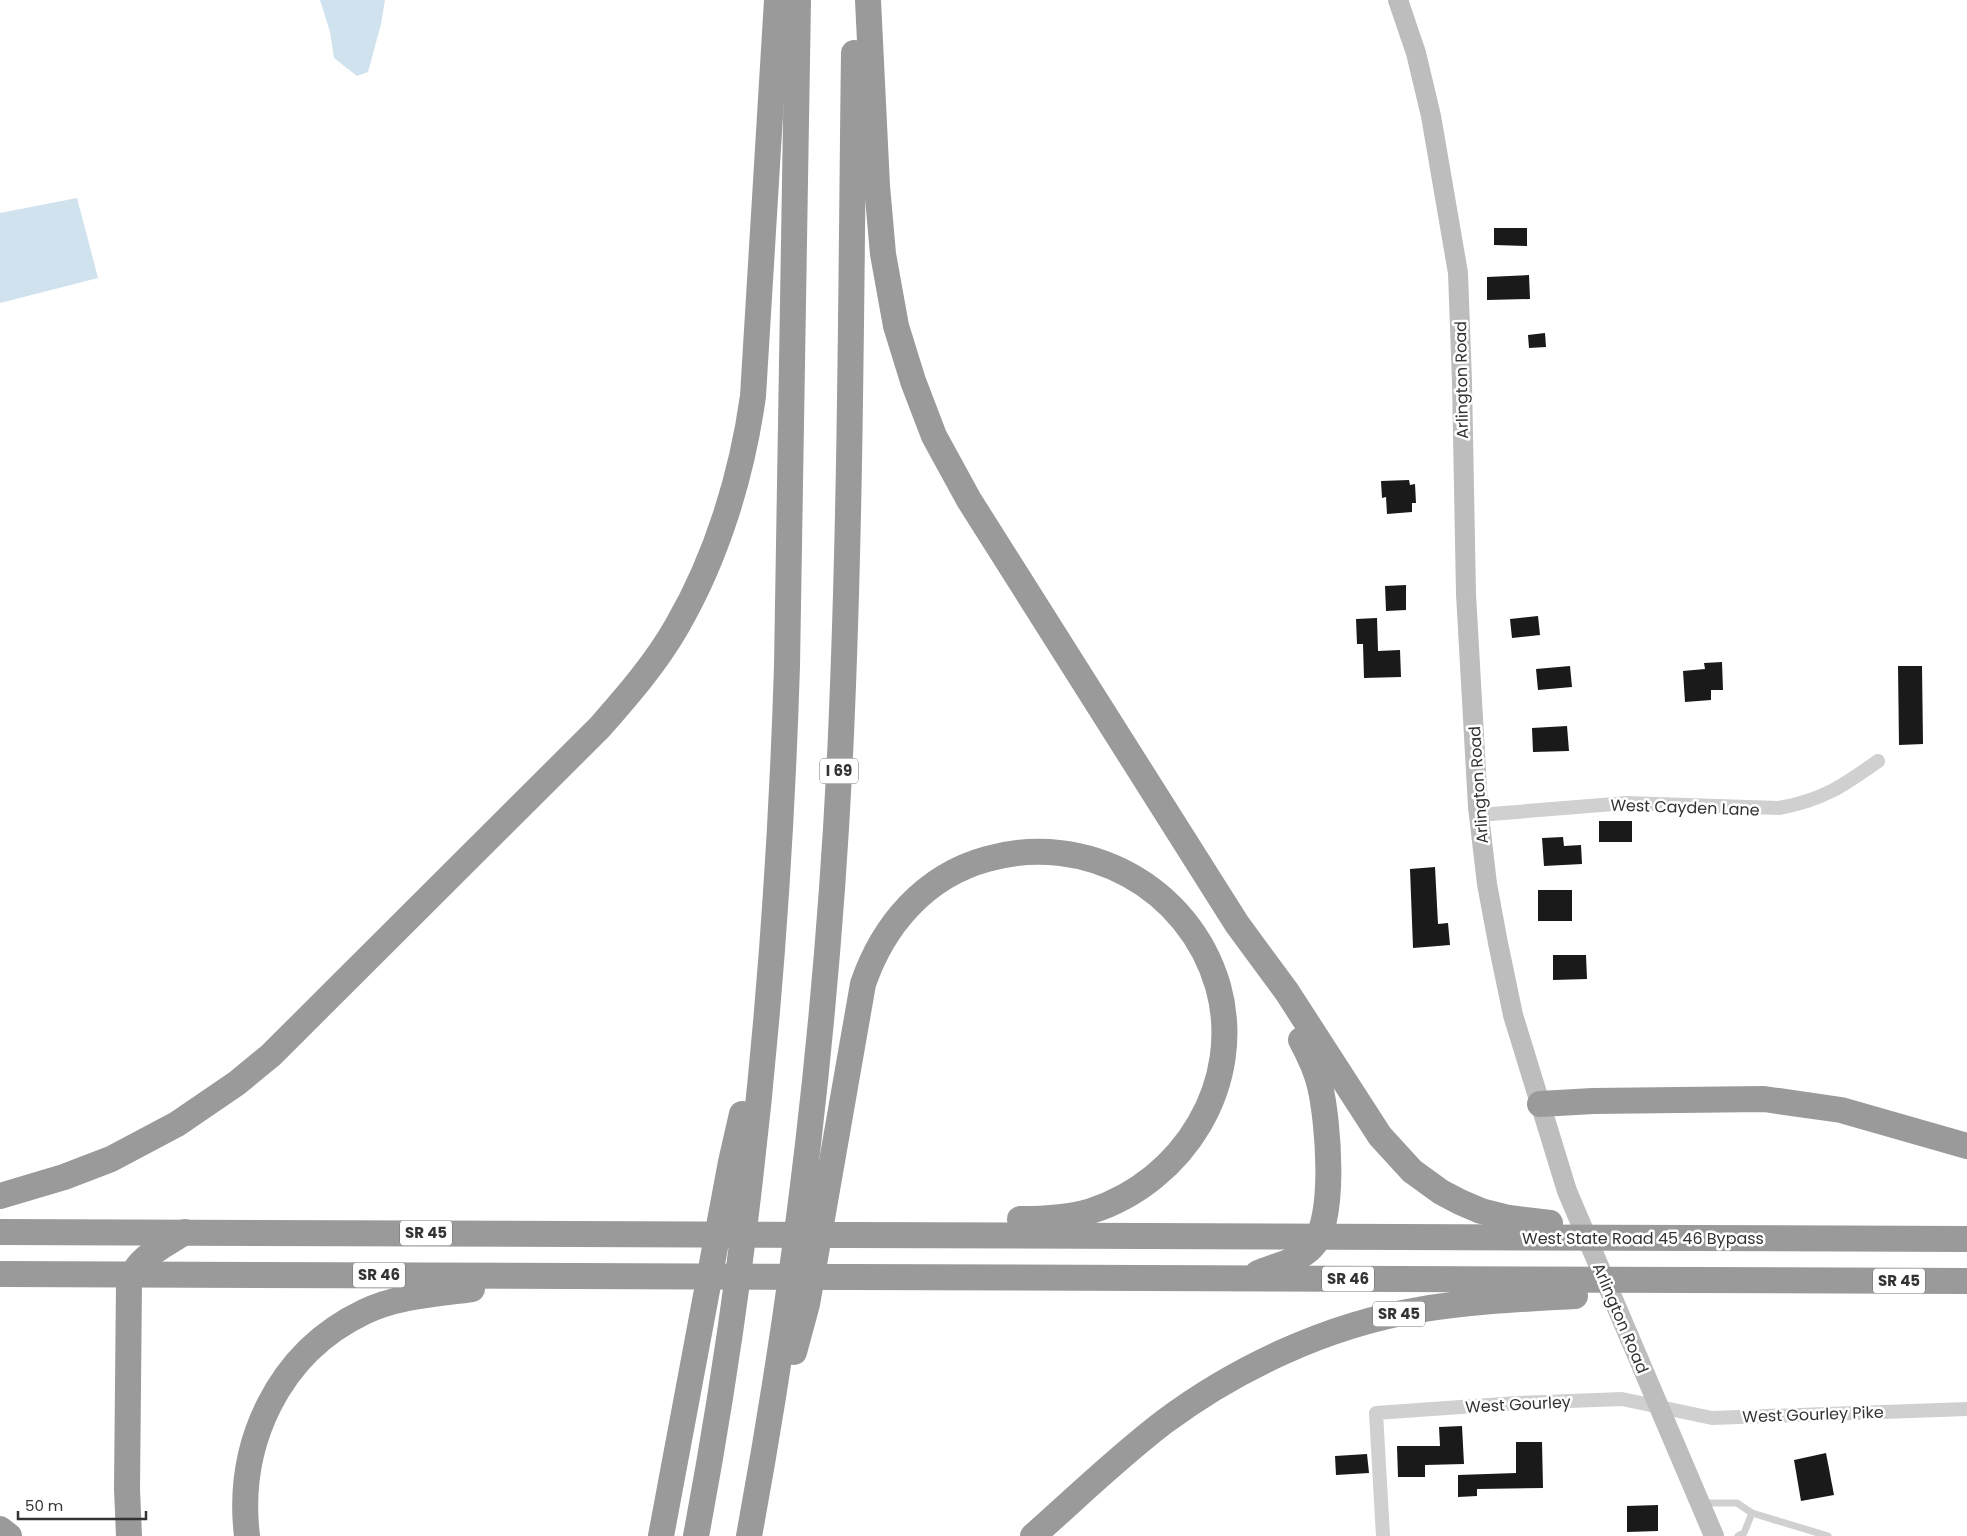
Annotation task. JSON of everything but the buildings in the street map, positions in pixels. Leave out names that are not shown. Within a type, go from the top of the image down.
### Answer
[{"type":"highway","points":[[0,1196],[64,1177],[111,1159],[152,1138],[201,1109],[272,1054],[600,726],[636,684],[676,627],[699,583],[723,521],[740,469],[754,396],[777,0]]},
{"type":"highway","points":[[696,1536],[718,1405],[748,1191],[767,1006],[784,757],[790,532],[798,0]]},
{"type":"highway","name":"I 69","points":[[749,1536],[770,1415],[802,1200],[822,1016],[836,828],[846,559],[855,0]]},
{"type":"highway","points":[[868,0],[877,186],[883,254],[896,326],[912,381],[934,436],[969,500],[1237,924],[1316,1071],[1326,1115],[1327,1195],[1325,1218],[1319,1237],[1307,1252],[1293,1260],[1243,1279]]},
{"type":"highway","points":[[754,1507],[807,1304],[862,984],[879,944],[895,920],[912,902],[934,884],[957,870],[978,861],[1004,854],[1033,850],[1058,851],[1083,856],[1106,863],[1142,882],[1167,904],[1195,936],[1213,971],[1222,1006],[1224,1040],[1219,1077],[1203,1120],[1189,1142],[1153,1179],[1134,1192],[1091,1211],[1063,1217],[970,1220],[904,1235]]},
{"type":"highway","points":[[1237,924],[1287,992],[1380,1136],[1398,1157],[1427,1183],[1460,1202],[1481,1211],[1509,1218],[1693,1238]]},
{"type":"highway","points":[[661,1536],[731,1162],[767,1006]]},
{"type":"highway","points":[[1540,1104],[1593,1101],[1764,1100],[1841,1110],[1967,1146]]},
{"type":"highway","points":[[0,1232],[185,1232]]},
{"type":"highway","points":[[129,1536],[127,1489],[127,1292],[132,1274],[140,1263],[185,1232]]},
{"type":"highway","name":"SR 45","points":[[185,1232],[1319,1237]]},
{"type":"highway","name":"West State Road 45 46 Bypass","points":[[1319,1237],[1967,1239]]},
{"type":"highway","name":"SR 46","points":[[0,1274],[1830,1281]]},
{"type":"highway","points":[[247,1536],[244,1494],[247,1474],[251,1450],[267,1408],[279,1386],[291,1370],[333,1330],[365,1311],[404,1299],[516,1282],[627,1276]]},
{"type":"highway","name":"SR 45","points":[[1033,1536],[1164,1422],[1231,1379],[1262,1362],[1339,1330],[1416,1310],[1490,1301],[1830,1281],[1967,1281]]},
{"type":"highway","points":[[0,1529],[9,1536]]},
{"type":"street","name":"Arlington Road","points":[[1398,0],[1416,53],[1431,116],[1458,273],[1466,594],[1479,815],[1487,884],[1513,1015],[1567,1192],[1714,1536]]},
{"type":"street","name":"West Cayden Lane","points":[[1479,815],[1626,803],[1779,808],[1796,805],[1838,789],[1878,760]]},
{"type":"street","name":"West Gourley","points":[[1383,1536],[1376,1413],[1517,1403],[1622,1399],[1660,1407]]},
{"type":"street","name":"West Gourley Pike","points":[[1660,1407],[1712,1418],[1967,1409]]},
{"type":"lane","points":[[1699,1503],[1737,1503],[1752,1513],[1828,1536]]},
{"type":"lane","points":[[1738,1536],[1744,1533],[1752,1513]]},
{"type":"water","points":[[320,0],[385,0],[381,24],[368,72],[357,76],[334,58],[330,32]]},
{"type":"water","points":[[77,198],[98,278],[0,303],[0,213]]}]
